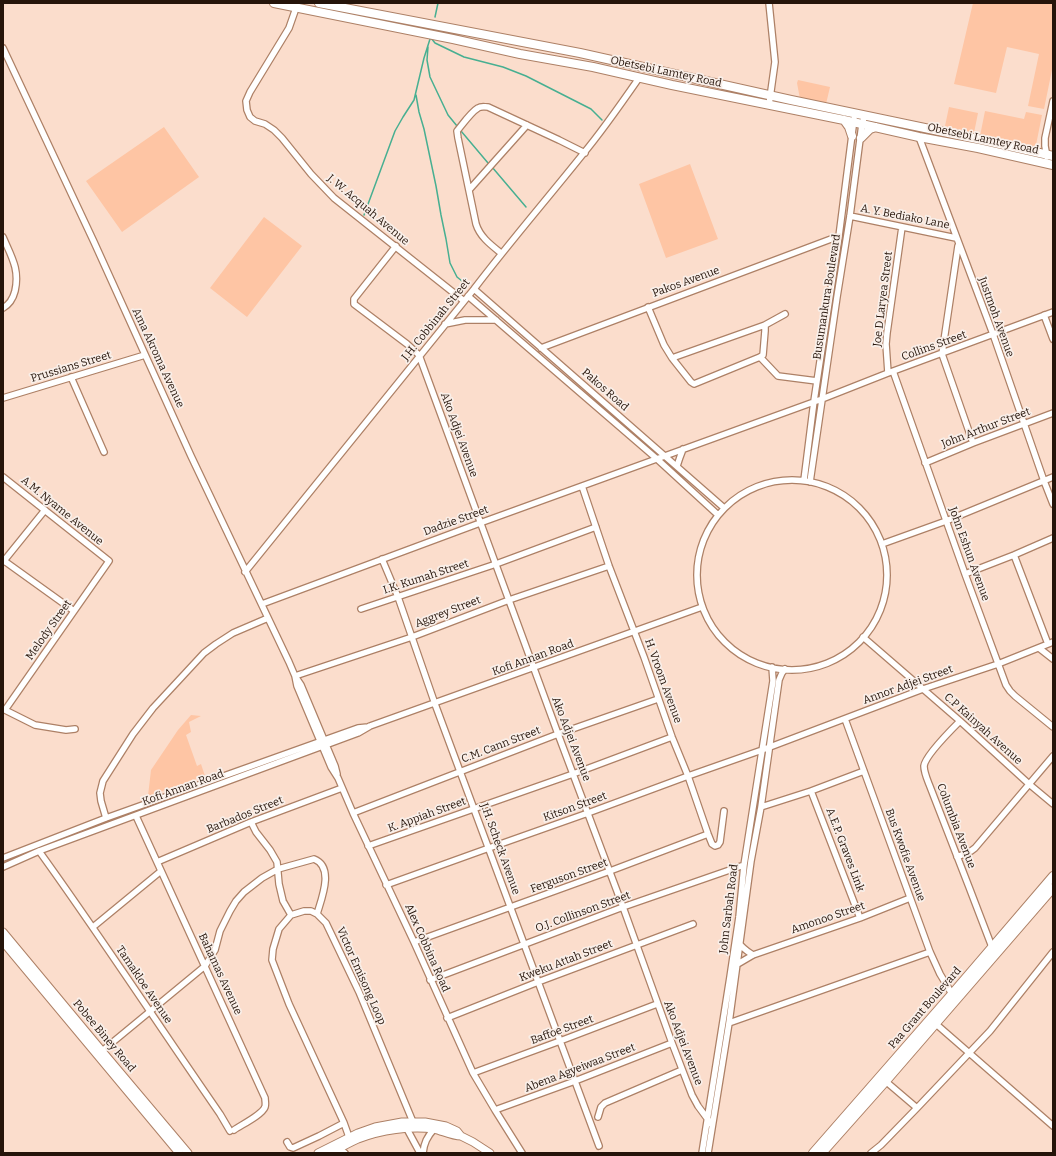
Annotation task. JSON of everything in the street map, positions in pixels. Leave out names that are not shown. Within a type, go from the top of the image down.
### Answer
[{"type":"main road","name":"Obetsebi Lamtey Road","points":[[274,3],[520,54],[593,67],[919,137],[1050,160]]},
{"type":"main road","name":"Obetsebi Lamtey Road","points":[[319,3],[580,53],[982,140],[1050,160]]},
{"type":"main road","points":[[844,120],[849,127],[852,136]]},
{"type":"main road","points":[[861,138],[870,129],[877,127]]},
{"type":"main road","name":"Paa Grant Boulevard","points":[[813,1153],[936,1024],[1018,923],[1053,876]]},
{"type":"main road","name":"Paa Grant Boulevard","points":[[822,1153],[992,947],[1053,888]]},
{"type":"street","points":[[769,3],[775,62],[772,95],[769,105]]},
{"type":"street","name":"J. W. Acquah Avenue","points":[[296,8],[289,28],[246,101],[247,110],[250,117],[274,130],[311,174],[334,198],[464,301]]},
{"type":"street","name":"Ama Akroma Avenue","points":[[3,48],[94,242],[144,355],[295,676],[301,685],[323,744]]},
{"type":"street","name":"J.H. Cobbinah Street","points":[[246,572],[474,289],[501,253],[584,153],[639,78]]},
{"type":"street","points":[[1050,160],[1045,146],[1045,138],[1053,101]]},
{"type":"street","points":[[501,253],[478,231],[458,138],[457,131],[460,127],[477,109],[482,107],[488,108],[584,153]]},
{"type":"street","name":"Busumankura Boulevard","points":[[810,482],[861,138],[855,113]]},
{"type":"street","name":"Busumankura Boulevard","points":[[804,480],[852,136],[858,123],[865,115]]},
{"type":"street","points":[[469,190],[526,125]]},
{"type":"street","name":"Justmoh Avenue","points":[[919,137],[993,334],[1053,504]]},
{"type":"street","name":"A. Y. Bediako Lane","points":[[850,216],[956,238]]},
{"type":"street","name":"Joe D Laryea Street","points":[[891,372],[886,350],[887,334],[902,227]]},
{"type":"street","name":"Pakos Avenue","points":[[541,348],[839,236]]},
{"type":"street","points":[[3,239],[11,252],[16,265],[17,278],[14,296],[9,304],[3,308]]},
{"type":"street","points":[[959,244],[942,354],[973,443]]},
{"type":"street","points":[[396,246],[354,299],[354,304],[420,355]]},
{"type":"street","name":"Pakos Road","points":[[474,289],[723,507]]},
{"type":"street","name":"Pakos Road","points":[[468,296],[657,458],[718,514]]},
{"type":"street","points":[[648,307],[664,345],[672,358],[694,384],[763,355],[765,326]]},
{"type":"street","name":"Collins Street","points":[[822,399],[1053,312]]},
{"type":"street","points":[[672,358],[765,326],[785,314]]},
{"type":"street","points":[[1044,316],[1053,340]]},
{"type":"street","points":[[445,324],[465,320],[496,320]]},
{"type":"street","name":"Prussians Street","points":[[3,398],[144,355]]},
{"type":"street","name":"Ako Adjei Avenue","points":[[420,355],[480,523],[624,907],[682,1070],[692,1096],[712,1125]]},
{"type":"street","points":[[760,357],[778,376],[817,381]]},
{"type":"street","name":"John Eshun Avenue","points":[[891,372],[926,463],[1006,685],[1010,691],[1053,727]]},
{"type":"street","points":[[71,377],[104,452]]},
{"type":"street","points":[[657,458],[822,399]]},
{"type":"street","name":"John Arthur Street","points":[[926,463],[973,443],[1053,413]]},
{"type":"street","points":[[677,466],[683,449]]},
{"type":"street","name":"Dadzie Street","points":[[262,604],[657,458]]},
{"type":"street","name":"A.M. Nyame Avenue","points":[[3,477],[108,561]]},
{"type":"street","points":[[882,544],[946,521],[1053,477]]},
{"type":"street","points":[[804,480],[810,482],[829,487],[852,501],[870,520],[882,544],[887,568],[885,593],[877,616],[863,637],[849,650],[833,660],[815,667],[796,670],[772,667],[754,662],[733,649],[716,632],[702,607],[698,589],[697,567],[702,546],[723,507],[747,491],[774,481],[804,480]]},
{"type":"street","name":"H. Vroom Avenue","points":[[582,486],[609,566],[644,657],[672,737],[688,776],[708,834]]},
{"type":"street","points":[[45,510],[3,561],[74,611]]},
{"type":"street","name":"I.K. Kumah Street","points":[[362,609],[496,564],[596,527]]},
{"type":"street","points":[[965,574],[1053,538]]},
{"type":"street","points":[[1014,555],[1051,643]]},
{"type":"street","name":"J.H. Scheck Avenue","points":[[382,559],[398,597],[435,704],[599,1146]]},
{"type":"street","name":"Melody Street","points":[[75,729],[66,730],[35,725],[5,710],[108,561]]},
{"type":"street","name":"Aggrey Street","points":[[295,676],[412,637],[509,600],[609,566]]},
{"type":"street","name":"Kofi Annan Road","points":[[3,858],[106,818],[323,744],[358,734],[370,726],[435,704],[702,607]]},
{"type":"street","points":[[106,818],[100,793],[103,780],[133,734],[153,708],[204,654],[216,644],[233,633],[268,618]]},
{"type":"street","name":"C.P Kainyah Avenue","points":[[863,637],[1053,804]]},
{"type":"street","name":"Annor Adjei Street","points":[[770,746],[923,689],[998,664],[1051,643]]},
{"type":"street","points":[[1039,648],[1053,660]]},
{"type":"street","name":"John Sarbah Road","points":[[702,1153],[736,932],[744,865],[773,681],[772,667]]},
{"type":"street","name":"John Sarbah Road","points":[[708,1153],[779,680],[785,669]]},
{"type":"street","name":"C.M. Cann Street","points":[[353,813],[558,734],[658,699]]},
{"type":"street","name":"Bus Kwofie Avenue","points":[[845,719],[930,952],[940,974],[952,994]]},
{"type":"street","name":"Columbia Avenue","points":[[960,721],[930,755],[924,765],[926,776],[992,947]]},
{"type":"street","name":"K. Appiah Street","points":[[368,846],[573,774],[672,737]]},
{"type":"street","name":"Kofi Annan Road","points":[[3,867],[39,851],[136,816],[323,744]]},
{"type":"street","name":"Alex Cobbina Road","points":[[323,744],[331,766],[338,778],[386,886],[414,942],[473,1073],[522,1153]]},
{"type":"street","name":"Kitson Street","points":[[386,886],[770,746]]},
{"type":"street","points":[[957,857],[975,848],[1053,756]]},
{"type":"street","points":[[760,807],[811,791],[864,771]]},
{"type":"street","name":"Barbados Street","points":[[157,862],[251,822],[342,788]]},
{"type":"street","name":"A.E.P. Graves Link","points":[[811,791],[860,918]]},
{"type":"street","points":[[708,834],[712,844],[715,846],[718,845],[720,842],[724,811]]},
{"type":"street","name":"Bahamas Avenue","points":[[136,816],[265,1098],[266,1105],[264,1110],[232,1130]]},
{"type":"street","points":[[251,822],[256,832],[277,862],[279,884],[283,901],[291,915]]},
{"type":"street","name":"Ferguson Street","points":[[414,942],[511,908],[708,834]]},
{"type":"street","name":"Tamakloe Avenue","points":[[39,851],[232,1130]]},
{"type":"street","points":[[102,1051],[205,966],[213,955],[220,931],[236,901],[244,892],[278,868],[314,859],[318,860],[325,875],[325,886],[317,914],[310,911],[304,911],[291,915],[279,928],[273,949],[272,960],[289,1004],[349,1137]]},
{"type":"street","name":"O.J. Collinson Street","points":[[430,980],[624,907],[744,865]]},
{"type":"street","points":[[93,927],[161,871]]},
{"type":"street","name":"Amonoo Street","points":[[736,965],[753,955],[860,918],[910,898]]},
{"type":"street","name":"Victor Emisong Loop","points":[[317,914],[326,923],[359,992],[413,1122]]},
{"type":"street","name":"Kweku Attah Street","points":[[447,1018],[693,924]]},
{"type":"street","name":"Pobee Biney Road","points":[[3,932],[188,1153]]},
{"type":"street","name":"Pobee Biney Road","points":[[3,942],[179,1153]]},
{"type":"street","points":[[739,943],[745,950],[753,955]]},
{"type":"street","points":[[728,1023],[930,952]]},
{"type":"street","points":[[871,1153],[881,1145],[969,1053],[1002,1016],[1053,952]]},
{"type":"street","name":"Baffoe Street","points":[[473,1073],[658,1004]]},
{"type":"street","points":[[936,1024],[1053,1126]]},
{"type":"street","name":"Abena Agyeiwaa Street","points":[[495,1110],[672,1043]]},
{"type":"street","points":[[598,1116],[601,1107],[605,1103],[682,1070]]},
{"type":"street","points":[[883,1079],[916,1108]]},
{"type":"street","points":[[318,1153],[349,1137],[374,1127],[402,1122],[425,1122],[446,1126],[457,1131],[461,1136],[490,1153]]},
{"type":"street","points":[[287,1142],[290,1147],[293,1148],[344,1123]]},
{"type":"street","points":[[331,1153],[342,1151],[360,1138],[378,1133],[407,1129],[434,1129],[455,1136],[461,1136]]},
{"type":"street","points":[[407,1129],[420,1153]]},
{"type":"street","points":[[423,1153],[428,1136],[434,1129]]},
{"type":"shaded area","points":[[973,3],[1053,3],[1053,65],[1044,109],[1028,106],[1039,54],[1007,47],[996,93],[954,84]]},
{"type":"shaded area","points":[[798,80],[830,87],[826,104],[800,99],[797,83]]},
{"type":"shaded area","points":[[949,107],[978,113],[974,133],[945,126]]},
{"type":"shaded area","points":[[985,111],[1024,119],[1026,112],[1042,115],[1036,145],[1031,147],[980,136]]},
{"type":"shaded area","points":[[164,127],[199,177],[122,232],[86,181]]},
{"type":"shaded area","points":[[690,164],[718,239],[666,258],[639,184]]},
{"type":"shaded area","points":[[264,217],[302,246],[247,317],[210,288]]},
{"type":"shaded area","points":[[191,715],[201,716],[189,722],[191,732],[186,735],[197,766],[201,764],[205,776],[148,796],[151,770],[178,730]]},
{"type":"waterway","points":[[435,17],[438,3]]},
{"type":"waterway","points":[[431,38],[435,43],[464,57],[503,67],[526,76],[591,109],[602,120]]},
{"type":"waterway","points":[[364,215],[395,131],[414,100],[430,39]]},
{"type":"waterway","points":[[428,47],[427,60],[430,77],[448,115],[457,126]]},
{"type":"waterway","points":[[416,95],[436,186],[450,263],[457,277],[467,285]]},
{"type":"waterway","points":[[461,131],[488,163]]},
{"type":"waterway","points":[[492,167],[526,207]]}]
